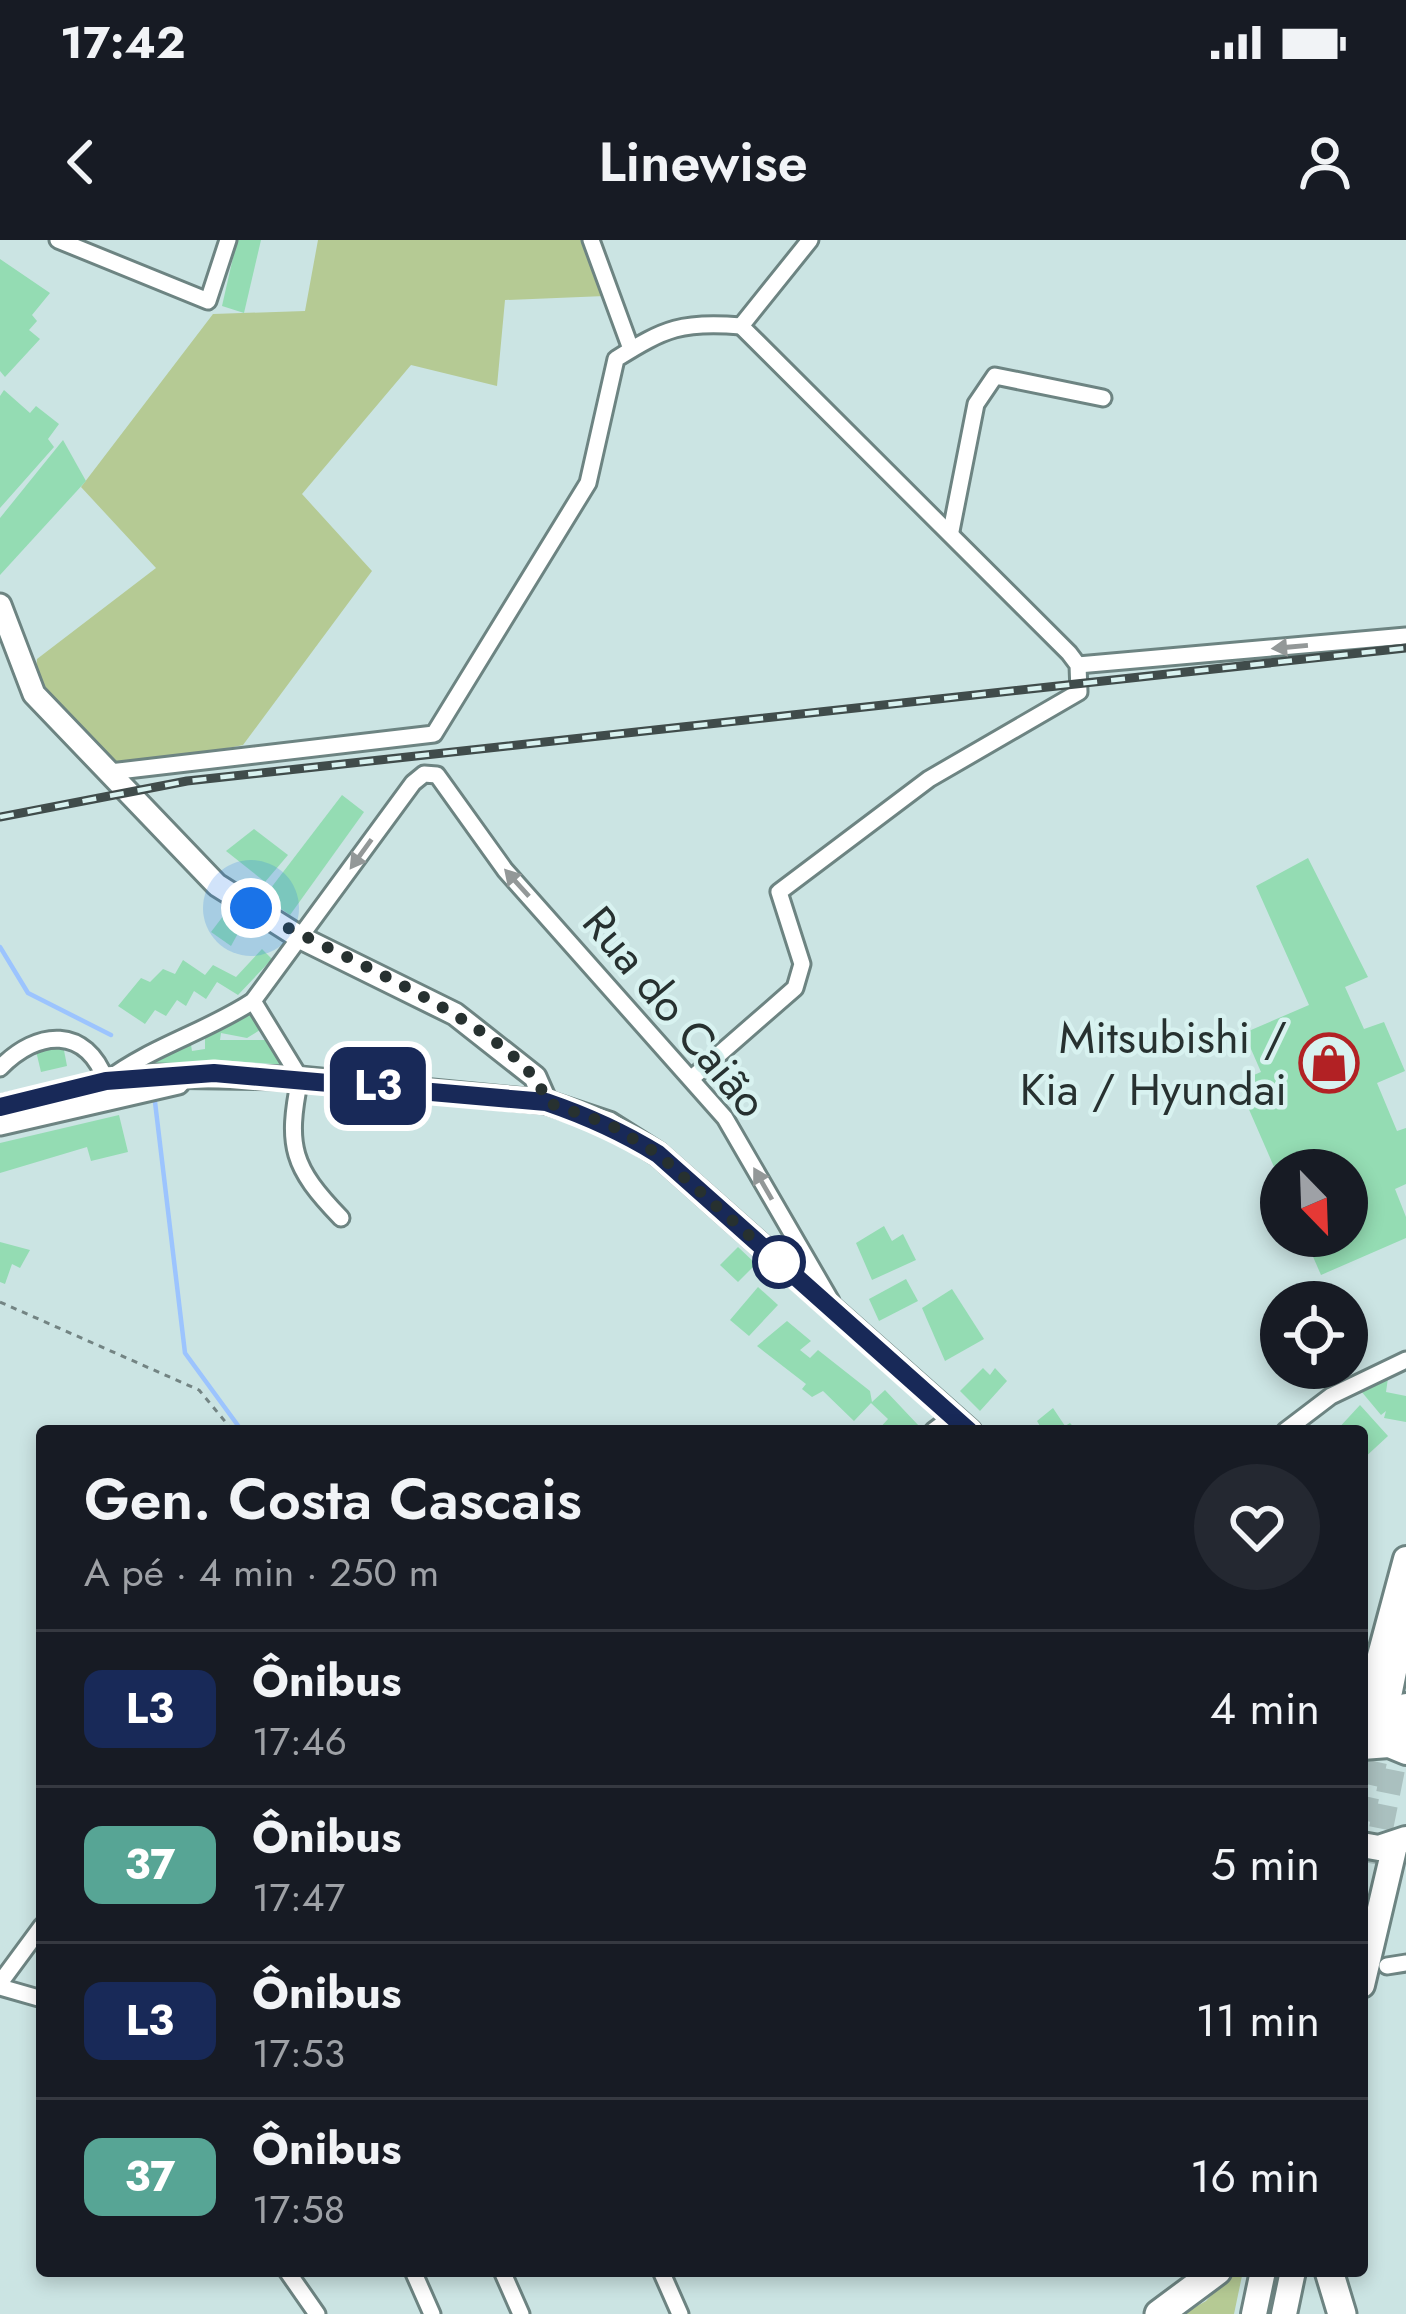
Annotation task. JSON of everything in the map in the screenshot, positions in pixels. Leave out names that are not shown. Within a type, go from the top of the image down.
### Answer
[{"type":"highway","points":[[1159,2314],[1209,2277]]},
{"type":"highway","points":[[1331,2277],[1342,2314]]},
{"type":"main road","points":[[0,605],[34,694],[218,885],[301,938],[455,1014],[535,1077],[546,1102]]},
{"type":"main road","points":[[0,1124],[214,1073]]},
{"type":"main road","points":[[0,1107],[106,1081],[214,1073],[546,1102],[609,1124],[658,1154],[961,1424]]},
{"type":"main road","points":[[1377,1735],[1406,1559]]},
{"type":"main road","points":[[1377,1735],[1406,1613]]},
{"type":"main road","points":[[1377,1735],[1406,1706]]},
{"type":"main road","points":[[1368,1924],[1374,1864],[1403,1846]]},
{"type":"main road","points":[[1254,2314],[1262,2277]]},
{"type":"main road","points":[[1284,2314],[1292,2277]]},
{"type":"street","points":[[58,240],[208,301],[228,240]]},
{"type":"street","points":[[591,240],[632,349]]},
{"type":"street","points":[[742,326],[810,240]]},
{"type":"street","points":[[110,772],[434,734],[588,483],[616,358],[661,330],[697,322],[742,326],[951,531],[1078,665],[1078,692],[929,779],[779,892],[802,964],[795,988],[692,1078]]},
{"type":"street","points":[[951,531],[976,404],[995,376],[1103,398]]},
{"type":"street","points":[[1078,665],[1406,636]]},
{"type":"street","name":"Rua do Caião","points":[[301,938],[424,773],[436,775],[505,870],[725,1118],[843,1321]]},
{"type":"street","points":[[0,1068],[11,1056],[51,1038],[75,1040],[97,1056],[106,1081],[131,1061],[216,1025],[253,1001],[301,938]]},
{"type":"street","points":[[253,1001],[300,1078],[291,1136],[295,1156],[315,1190],[341,1217]]},
{"type":"street","points":[[1293,1425],[1331,1396],[1406,1360]]},
{"type":"street","points":[[1374,1864],[1403,1846]]},
{"type":"street","points":[[36,1934],[0,1985],[36,1997]]},
{"type":"street","points":[[1388,1966],[1406,1963]]},
{"type":"street","points":[[291,2277],[316,2314]]},
{"type":"street","points":[[416,2277],[433,2314]]},
{"type":"street","points":[[505,2277],[521,2314]]},
{"type":"street","points":[[664,2277],[680,2314]]},
{"type":"path","points":[[3,1304],[199,1390],[228,1425]]},
{"type":"green space","points":[[318,240],[585,240],[605,296],[505,300],[497,386],[411,365],[302,494],[372,571],[243,745],[110,772],[34,694],[37,659],[156,568],[81,487],[213,314],[305,311]]},
{"type":"green space","points":[[1228,2277],[1242,2277],[1234,2314],[1183,2314],[1206,2301]]},
{"type":"building","points":[[237,240],[261,240],[244,313],[222,306]]},
{"type":"building","points":[[0,259],[50,293],[32,315],[37,321],[29,330],[40,339],[5,377],[0,371]]},
{"type":"building","points":[[4,390],[30,413],[36,406],[59,424],[48,439],[54,447],[0,508],[0,396]]},
{"type":"building","points":[[63,440],[86,481],[0,575],[0,518]]},
{"type":"building","points":[[342,795],[364,812],[290,915],[264,897]]},
{"type":"building","points":[[254,829],[288,855],[265,882],[226,851]]},
{"type":"building","name":"Mitsubishi / Kia / Hyundai","points":[[1308,858],[1368,977],[1345,987],[1364,1029],[1384,1022],[1405,1071],[1377,1083],[1397,1131],[1406,1128],[1406,1184],[1395,1189],[1406,1217],[1406,1238],[1368,1255],[1368,1149],[1266,1149],[1237,1082],[1261,1072],[1244,1033],[1309,1005],[1256,886]]},
{"type":"building","points":[[230,907],[247,917],[231,946],[211,932]]},
{"type":"building","points":[[262,949],[272,959],[238,995],[217,982],[206,999],[194,991],[186,1006],[177,1000],[166,1016],[155,1010],[145,1024],[118,1006],[141,978],[150,982],[163,969],[175,974],[183,960],[205,975],[213,965],[236,977]]},
{"type":"building","points":[[253,1011],[263,1028],[247,1038],[221,1033],[220,1040],[271,1040],[286,1065],[219,1060],[156,1067],[154,1057],[191,1045],[192,1051],[205,1049],[205,1037]]},
{"type":"building","points":[[63,1045],[67,1066],[41,1072],[36,1051]]},
{"type":"building","points":[[119,1115],[128,1152],[91,1161],[87,1147],[0,1173],[0,1143]]},
{"type":"building","points":[[884,1226],[892,1241],[903,1234],[916,1260],[872,1280],[856,1243]]},
{"type":"building","points":[[0,1242],[30,1250],[20,1268],[12,1264],[5,1284],[0,1282]]},
{"type":"building","points":[[738,1247],[756,1264],[738,1282],[720,1265]]},
{"type":"building","name":"Mitsubishi / Kia / Hyundai","points":[[1313,1257],[1362,1257],[1321,1275]]},
{"type":"building","points":[[906,1279],[918,1301],[879,1321],[869,1299]]},
{"type":"building","points":[[758,1287],[778,1305],[749,1336],[730,1320]]},
{"type":"building","points":[[952,1289],[984,1339],[945,1361],[922,1308]]},
{"type":"building","points":[[787,1321],[811,1341],[800,1350],[810,1358],[818,1350],[870,1391],[872,1402],[885,1390],[918,1425],[882,1425],[888,1419],[871,1403],[854,1421],[823,1391],[812,1397],[802,1389],[806,1384],[757,1346]]},
{"type":"building","points":[[983,1368],[990,1375],[995,1368],[1007,1381],[980,1411],[960,1391]]},
{"type":"building","points":[[1388,1378],[1386,1392],[1406,1396],[1406,1422],[1384,1418],[1386,1411],[1381,1415],[1361,1391]]},
{"type":"building","points":[[1360,1405],[1388,1436],[1368,1454],[1368,1425],[1342,1425]]},
{"type":"building","points":[[1053,1408],[1064,1425],[1039,1425],[1037,1421]]},
{"type":"waterway","points":[[0,947],[28,993],[111,1035]]},
{"type":"waterway","points":[[155,1102],[185,1353],[238,1425]]},
{"type":"tunnel","points":[[1368,1793],[1382,1730]]},
{"type":"tunnel","points":[[1374,1864],[1400,1734]]},
{"type":"railway","points":[[0,817],[187,781],[1406,648]]},
{"type":"bus line","name":"L3","points":[[0,1107],[106,1081],[214,1073],[546,1102],[609,1124],[658,1154],[962,1425]]},
{"type":"place","name":"Mitsubishi / Kia / Hyundai","points":[[1329,1063]]},
{"type":"route","points":[[251,908],[455,1014],[535,1077],[546,1102],[609,1124],[658,1154],[779,1262]]}]
